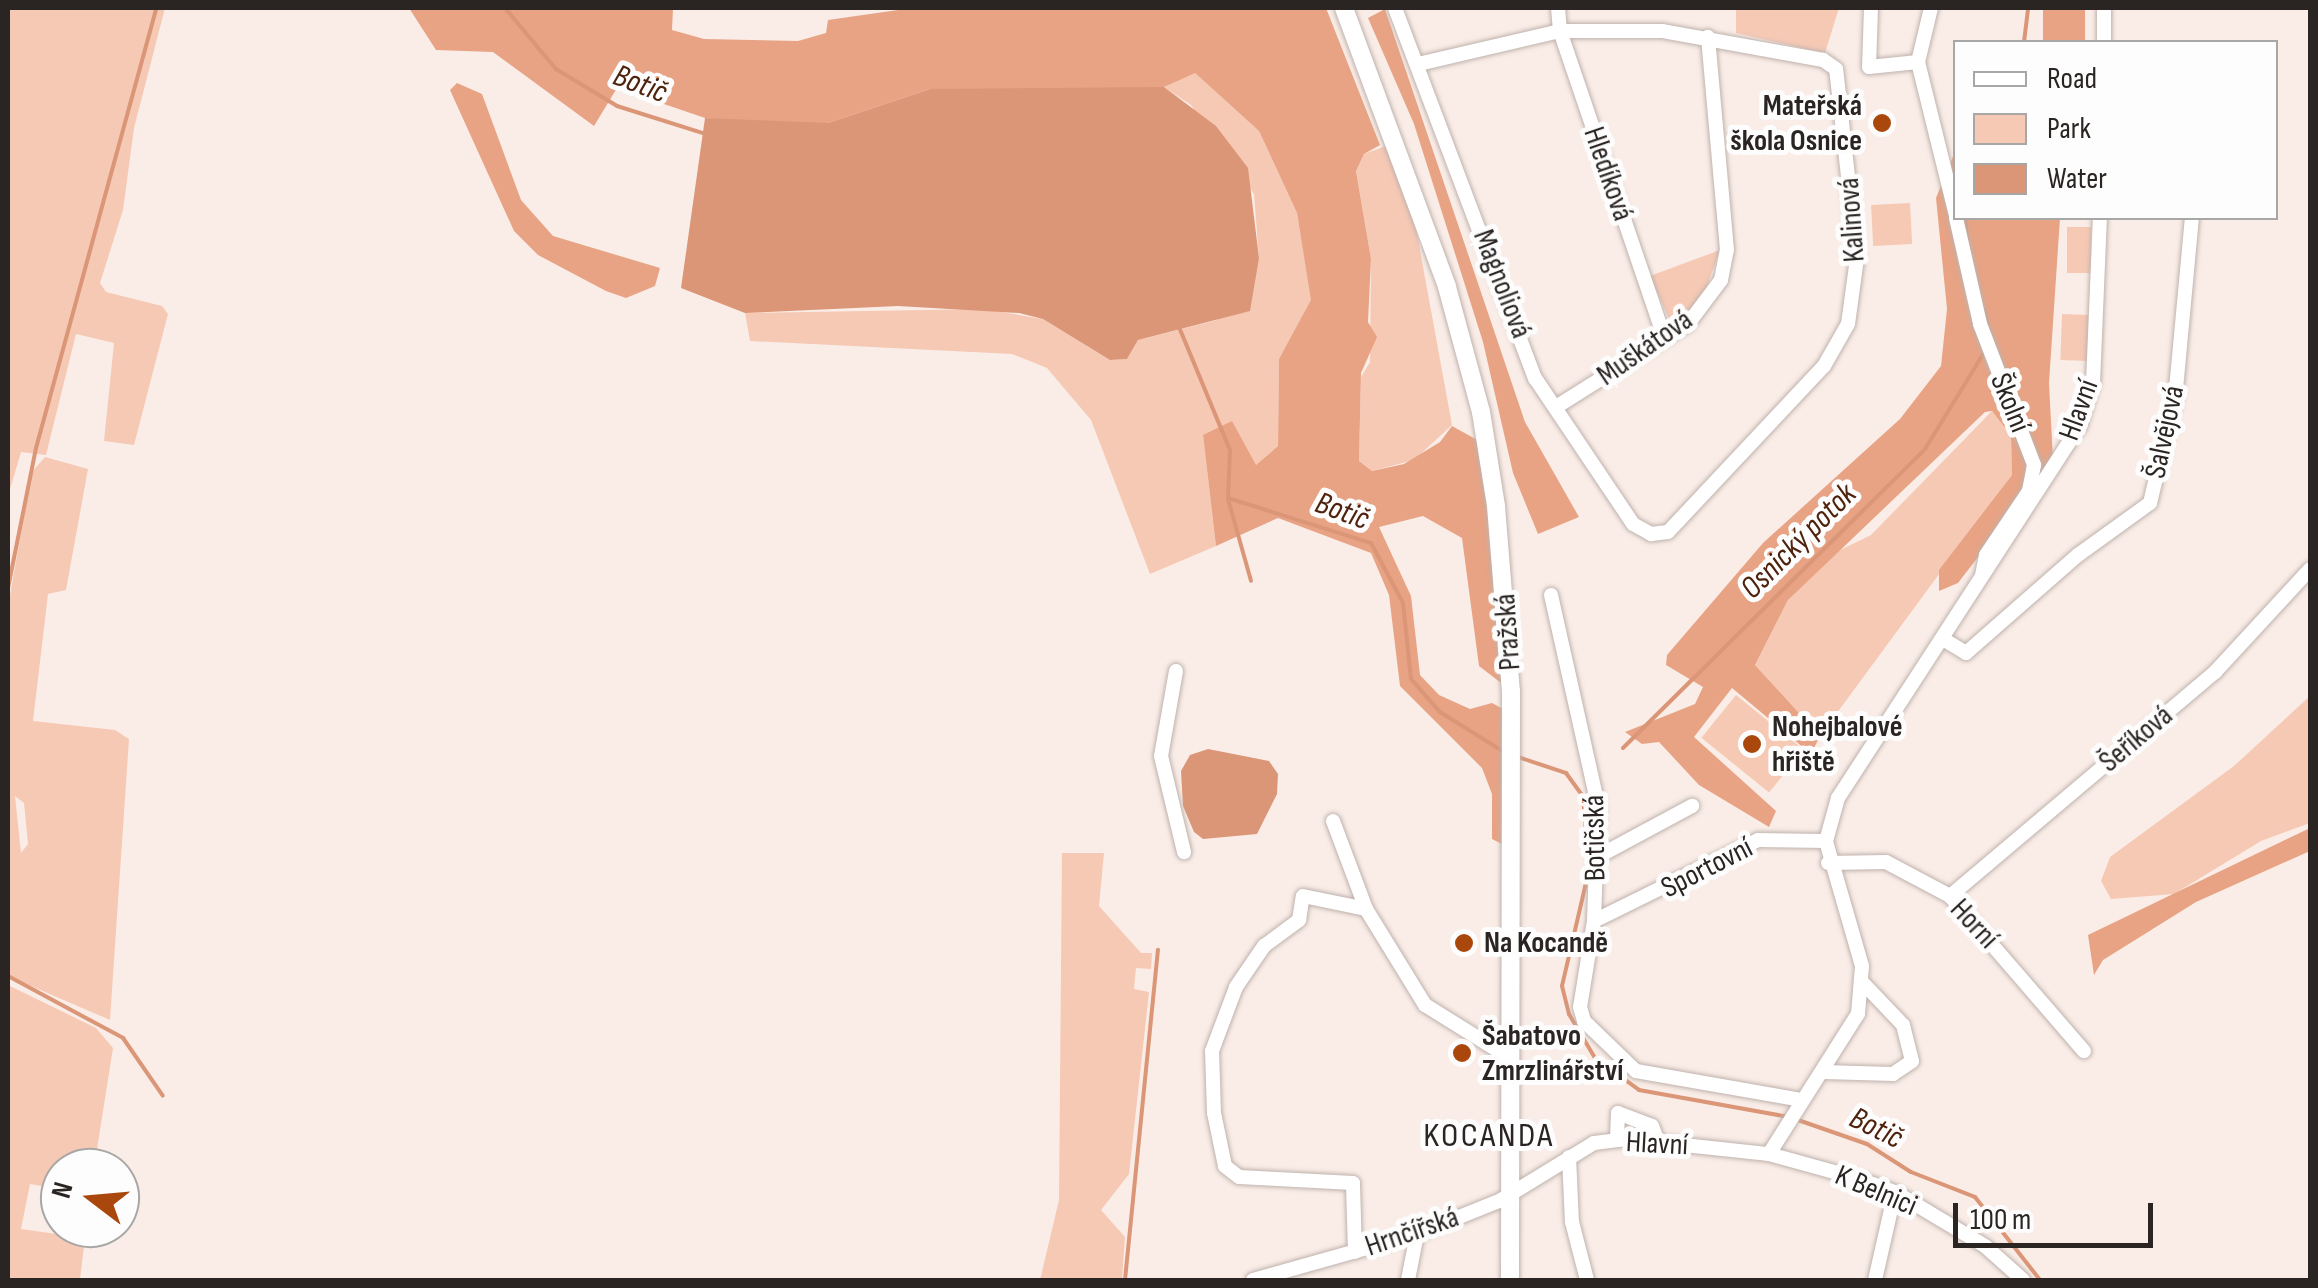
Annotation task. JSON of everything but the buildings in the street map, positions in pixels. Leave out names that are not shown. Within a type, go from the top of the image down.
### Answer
[{"type":"main road","name":"Pražská","points":[[1344,8],[1418,201],[1481,412],[1506,594],[1512,745],[1510,1280]]},
{"type":"street","name":"Magnoliová","points":[[1395,8],[1535,378],[1633,524],[1651,534]]},
{"type":"street","name":"Hledíková","points":[[1558,8],[1560,30],[1664,339]]},
{"type":"street","points":[[1871,8],[1869,67],[1918,62]]},
{"type":"street","name":"Školní","points":[[1931,8],[1918,62],[1953,205]]},
{"type":"street","points":[[2104,8],[2104,40]]},
{"type":"street","name":"Kalinová","points":[[1418,64],[1560,30],[1708,38],[1823,60],[1836,69],[1856,292],[1848,324],[1824,366],[1676,527],[1651,534]]},
{"type":"street","name":"Muškátová","points":[[1556,407],[1664,339],[1707,303],[1727,250],[1708,38]]},
{"type":"street","name":"Školní","points":[[1957,220],[1980,324],[2034,465],[2029,492],[1986,554],[1982,579]]},
{"type":"street","name":"Hlavní","points":[[1982,579],[2080,425],[2093,383],[2100,220]]},
{"type":"street","name":"Šalvějová","points":[[1943,639],[1966,653],[2078,555],[2150,503],[2174,400],[2192,220]]},
{"type":"street","name":"Šeříková","points":[[1950,896],[2215,672],[2310,569]]},
{"type":"street","points":[[1769,1154],[1854,1028],[1862,982],[1828,862],[1826,841],[1838,798],[1982,579]]},
{"type":"street","name":"Botičská","points":[[1551,595],[1592,762],[1599,856],[1594,921],[1580,1008],[1614,1056],[1652,1075],[1799,1106]]},
{"type":"street","points":[[1176,671],[1161,756],[1184,852]]},
{"type":"street","points":[[1599,856],[1692,806]]},
{"type":"street","points":[[1333,821],[1366,909],[1425,1005],[1508,1056]]},
{"type":"street","name":"Sportovní","points":[[1594,921],[1758,840],[1826,841]]},
{"type":"street","name":"Horní","points":[[1828,862],[1886,862],[1950,896],[2084,1052]]},
{"type":"street","points":[[1356,1252],[1353,1182],[1239,1177],[1226,1166],[1214,1113],[1212,1050],[1236,987],[1264,946],[1300,920],[1303,896],[1366,909]]},
{"type":"street","points":[[1824,1072],[1894,1074],[1912,1061],[1903,1025],[1862,982]]},
{"type":"street","points":[[1617,1140],[1618,1113],[1638,1116],[1658,1142]]},
{"type":"street","name":"Hlavní","points":[[1511,1195],[1569,1157],[1617,1140],[1769,1154]]},
{"type":"street","name":"K Belnici","points":[[1769,1154],[1895,1192],[1985,1246],[2023,1280]]},
{"type":"street","points":[[1569,1157],[1572,1222],[1587,1280]]},
{"type":"street","points":[[1875,1280],[1895,1192]]},
{"type":"street","name":"Hrnčířská","points":[[1261,1279],[1417,1234],[1511,1195]]},
{"type":"street","points":[[1408,1280],[1417,1234]]},
{"type":"green space","points":[[8,8],[165,8],[134,128],[123,210],[100,283],[106,292],[162,306],[168,314],[134,445],[104,441],[114,343],[76,334],[46,455],[21,452],[8,496]]},
{"type":"green space","points":[[1736,8],[1839,8],[1825,53],[1736,33]]},
{"type":"green space","points":[[1194,72],[1259,131],[1297,213],[1312,301],[1279,359],[1278,446],[1256,465],[1203,435],[1216,546],[1150,574],[1091,420],[1047,368],[1012,354],[750,341],[745,313],[984,309],[1043,319],[1110,360],[1127,359],[1138,340],[1217,320],[1259,259],[1254,194],[1191,105],[1164,87]]},
{"type":"green space","points":[[1386,146],[1411,201],[1452,425],[1414,460],[1372,471],[1359,461],[1361,377],[1370,362],[1371,259],[1356,171],[1364,154]]},
{"type":"green space","points":[[1910,203],[1912,244],[1873,246],[1871,205]]},
{"type":"green space","points":[[2067,227],[2091,227],[2091,273],[2067,273]]},
{"type":"green space","points":[[1720,250],[1702,300],[1680,322],[1670,321],[1650,276]]},
{"type":"green space","points":[[2062,314],[2089,315],[2087,361],[2060,360]]},
{"type":"green space","points":[[1992,411],[2011,436],[2012,475],[1820,736],[1755,665],[1788,600],[1832,554],[1871,535]]},
{"type":"green space","points":[[45,457],[88,469],[66,590],[48,594],[33,721],[115,730],[129,739],[110,1020],[8,976],[8,606],[32,472]],"holes":[[[15,796],[24,803],[28,844],[21,853]]]},
{"type":"green space","name":"Nohejbalové hřiště","points":[[1736,695],[1804,750],[1769,792],[1701,738]]},
{"type":"green space","points":[[2310,696],[2310,823],[2261,841],[2174,894],[2111,899],[2101,881],[2110,857],[2234,766]]},
{"type":"green space","points":[[1062,853],[1104,853],[1099,906],[1141,953],[1152,953],[1151,969],[1136,968],[1134,989],[1149,992],[1129,1174],[1101,1210],[1125,1237],[1122,1280],[1040,1280],[1059,1200]]},
{"type":"green space","points":[[8,985],[96,1028],[113,1048],[97,1148],[40,1148],[40,1186],[30,1184],[21,1229],[40,1232],[40,1248],[84,1248],[80,1280],[8,1280]]},
{"type":"shaded area","points":[[409,8],[673,8],[672,30],[704,39],[798,41],[826,33],[828,20],[912,8],[1326,8],[1380,145],[1364,154],[1356,171],[1371,259],[1368,322],[1377,337],[1361,373],[1359,461],[1372,471],[1404,464],[1440,442],[1452,426],[1479,441],[1495,545],[1505,686],[1479,666],[1462,538],[1423,516],[1379,527],[1411,596],[1420,675],[1439,695],[1470,709],[1492,703],[1505,710],[1502,844],[1492,839],[1492,794],[1482,768],[1400,686],[1389,595],[1371,553],[1278,518],[1216,546],[1203,435],[1232,421],[1256,465],[1278,446],[1279,359],[1311,300],[1297,213],[1259,131],[1195,73],[1164,87],[1116,92],[930,89],[828,123],[794,125],[705,118],[617,88],[594,126],[493,52],[436,50]]},
{"type":"shaded area","points":[[2043,8],[2085,8],[2085,40],[2043,40]]},
{"type":"shaded area","points":[[1385,9],[1525,422],[1579,517],[1538,534],[1513,473],[1483,342],[1414,124],[1368,18]]},
{"type":"shaded area","points":[[457,83],[482,94],[521,200],[553,236],[660,268],[655,286],[626,298],[606,291],[538,255],[514,231],[450,90]]},
{"type":"shaded area","points":[[1953,156],[1953,220],[2060,220],[2049,383],[2053,460],[1958,583],[1939,591],[1939,570],[2012,475],[2011,436],[1992,411],[1985,412],[1788,600],[1755,665],[1820,736],[1811,754],[1732,688],[1694,737],[1776,811],[1769,827],[1699,785],[1659,742],[1642,744],[1625,732],[1695,704],[1703,687],[1666,665],[1667,655],[1763,543],[1900,419],[1941,366],[1947,309],[1936,198]]},
{"type":"shaded area","points":[[2310,828],[2310,851],[2196,902],[2103,960],[2094,975],[2088,935]]},
{"type":"water","points":[[1164,87],[1216,126],[1248,168],[1259,258],[1250,311],[1138,340],[1127,359],[1110,360],[1043,319],[1019,313],[898,306],[745,313],[681,288],[705,118],[828,123],[930,89]]},
{"type":"water","points":[[1208,749],[1269,761],[1278,774],[1277,794],[1257,834],[1203,839],[1194,832],[1183,806],[1181,771],[1190,755]]},
{"type":"waterway","points":[[8,588],[36,448],[156,8]]},
{"type":"waterway","name":"Botič","points":[[505,8],[556,69],[617,106],[709,135]]},
{"type":"waterway","name":"Osnický potok","points":[[2024,40],[2028,8]]},
{"type":"waterway","name":"Osnický potok","points":[[1965,220],[1967,238]]},
{"type":"waterway","name":"Osnický potok","points":[[1984,310],[1989,330]]},
{"type":"waterway","name":"Botič","points":[[1179,327],[1230,450],[1228,498],[1371,543],[1403,603],[1411,679],[1440,712],[1504,752]]},
{"type":"waterway","name":"Osnický potok","points":[[1623,748],[1925,449],[1985,351]]},
{"type":"waterway","points":[[1228,499],[1251,581]]},
{"type":"waterway","name":"Botič","points":[[1518,757],[1566,773],[1583,796],[1589,870],[1562,986],[1569,1014],[1595,1058],[1639,1090],[1789,1117]]},
{"type":"waterway","points":[[1125,1280],[1158,950]]},
{"type":"waterway","points":[[8,976],[123,1038],[163,1096]]},
{"type":"waterway","name":"Botič","points":[[1798,1120],[1867,1144],[1911,1172],[1975,1197],[2040,1280]]},
{"type":"place","name":"Mateřská škola Osnice","points":[[1882,123]]},
{"type":"place","name":"Nohejbalové hřiště","points":[[1752,744]]},
{"type":"place","name":"Na Kocandě","points":[[1464,943]]},
{"type":"place","name":"Šabatovo Zmrzlinářství","points":[[1462,1053]]},
{"type":"district","name":"KOCANDA","points":[[1489,1136]]}]
